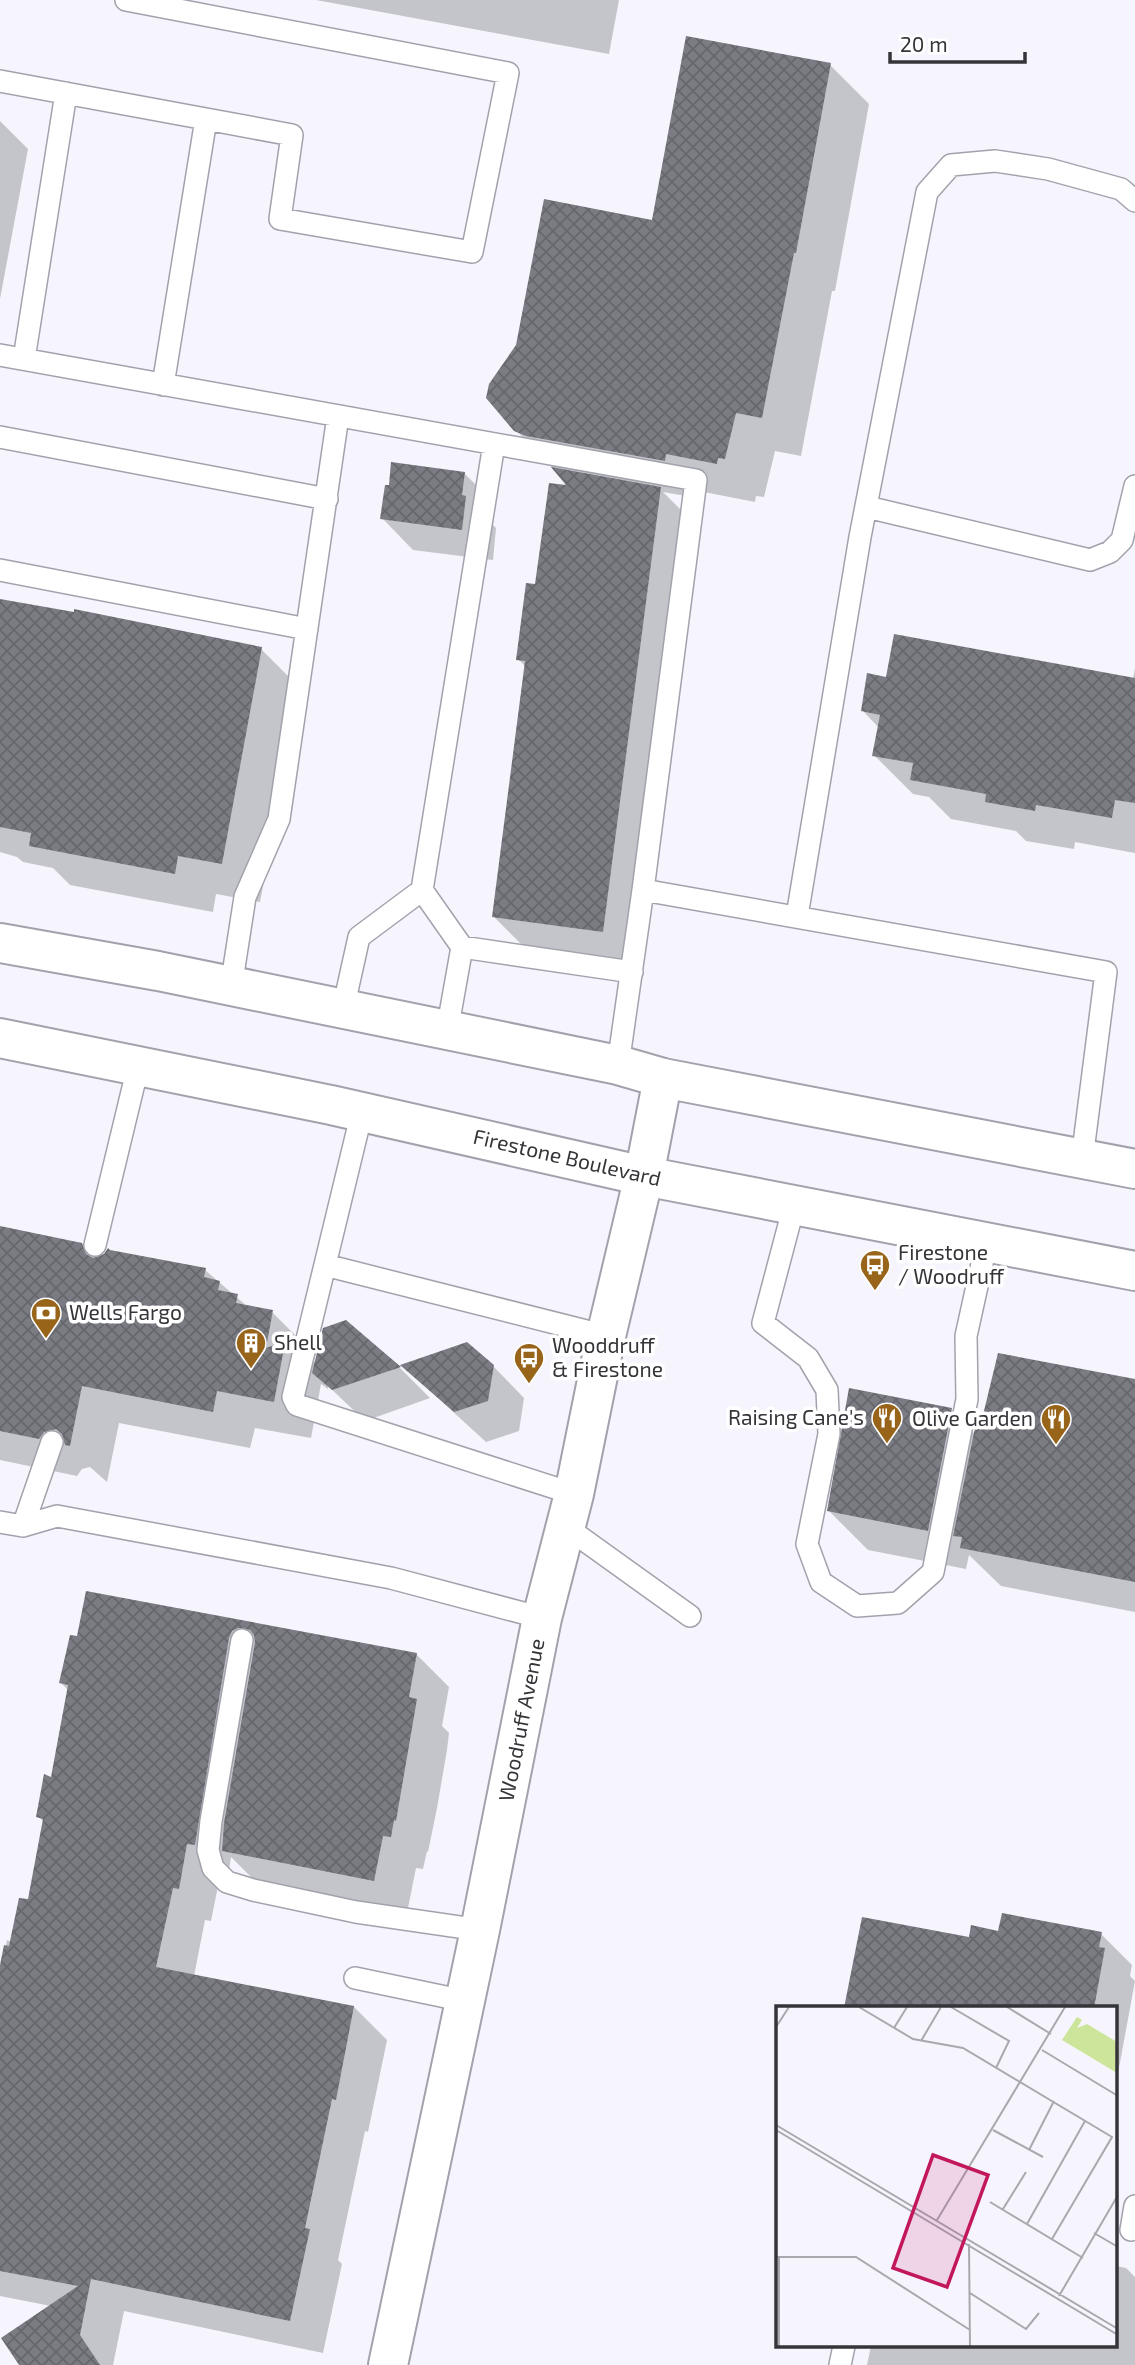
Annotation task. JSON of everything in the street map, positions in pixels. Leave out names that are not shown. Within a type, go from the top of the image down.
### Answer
[{"type":"main road","points":[[0,943],[343,1009],[618,1066],[663,1078],[1135,1169]]},
{"type":"main road","name":"Firestone Boulevard","points":[[0,1038],[362,1112],[644,1176],[1135,1271]]},
{"type":"main road","name":"Woodruff Avenue","points":[[388,2365],[480,1930],[542,1618],[570,1511],[663,1078]]},
{"type":"lane","points":[[0,81],[292,135],[280,219],[472,252],[508,73],[126,0]]},
{"type":"lane","points":[[24,359],[66,93]]},
{"type":"lane","points":[[163,385],[206,119]]},
{"type":"lane","points":[[797,916],[860,537],[927,192],[951,165],[995,161],[1048,169],[1121,189],[1135,201]]},
{"type":"lane","points":[[0,355],[696,480],[618,1066]]},
{"type":"lane","points":[[231,987],[245,897],[279,819],[338,416]]},
{"type":"lane","points":[[0,437],[327,499]]},
{"type":"lane","points":[[343,1009],[359,937],[422,890],[494,444]]},
{"type":"lane","points":[[867,507],[1090,560],[1110,552],[1122,540],[1135,486]]},
{"type":"lane","points":[[0,570],[307,629]]},
{"type":"lane","points":[[422,890],[462,947],[447,1031]]},
{"type":"lane","points":[[643,890],[1106,972],[1082,1159]]},
{"type":"lane","points":[[462,947],[632,972]]},
{"type":"lane","points":[[95,1245],[138,1067]]},
{"type":"lane","points":[[362,1112],[293,1397],[297,1405],[570,1511],[690,1616]]},
{"type":"lane","points":[[794,1206],[764,1323],[808,1358],[827,1390],[830,1434],[807,1544],[821,1582],[857,1606],[898,1603],[933,1572],[967,1399],[966,1336],[987,1241]]},
{"type":"lane","points":[[325,1265],[606,1336]]},
{"type":"lane","points":[[23,1526],[52,1442]]},
{"type":"lane","points":[[0,1522],[23,1526],[57,1516],[391,1578],[542,1618]]},
{"type":"lane","points":[[242,1640],[211,1821],[208,1850],[213,1868],[227,1882],[253,1890],[356,1912],[480,1930]]},
{"type":"lane","points":[[355,1978],[465,2001]]},
{"type":"lane","points":[[1127,2229],[1135,2206]]},
{"type":"building","points":[[686,36],[831,63],[762,418],[736,413],[725,459],[718,458],[717,464],[666,454],[665,461],[526,436],[514,431],[486,398],[489,384],[516,345],[544,199],[652,220]]},
{"type":"building","points":[[391,462],[465,472],[462,495],[466,496],[462,530],[380,519],[385,485],[389,485]]},
{"type":"building","points":[[551,467],[661,487],[603,932],[492,917],[525,661],[516,660],[526,583],[535,584],[549,483],[566,485]]},
{"type":"building","points":[[0,599],[74,612],[74,609],[262,647],[222,864],[178,856],[175,874],[29,846],[31,833],[0,827]]},
{"type":"building","points":[[894,634],[1135,678],[1135,803],[1115,800],[1112,818],[1036,805],[1035,811],[985,802],[986,794],[910,780],[913,763],[872,756],[880,715],[861,711],[867,673],[886,677]]},
{"type":"building","points":[[0,1226],[82,1243],[86,1254],[93,1258],[104,1254],[108,1248],[206,1268],[204,1277],[220,1281],[218,1290],[238,1294],[236,1303],[273,1310],[266,1348],[294,1338],[290,1354],[284,1348],[274,1402],[217,1391],[213,1412],[82,1386],[70,1446],[65,1445],[62,1434],[56,1429],[44,1432],[39,1439],[0,1431]]},
{"type":"building","points":[[346,1320],[401,1367],[332,1390],[312,1373],[323,1328]]},
{"type":"building","points":[[467,1342],[494,1365],[488,1401],[454,1412],[400,1365]]},
{"type":"building","name":"Olive Garden","points":[[998,1353],[1135,1379],[1135,1582],[960,1548],[962,1537],[953,1536],[978,1413],[983,1415]]},
{"type":"building","name":"Raising Cane's","points":[[849,1388],[952,1408],[928,1531],[827,1511]]},
{"type":"building","points":[[86,1591],[417,1653],[409,1697],[417,1699],[396,1821],[394,1820],[391,1837],[383,1836],[374,1881],[222,1851],[224,1823],[255,1642],[250,1630],[238,1628],[232,1631],[195,1845],[187,1844],[179,1889],[173,1888],[156,1967],[354,2006],[336,2100],[332,2099],[305,2228],[310,2229],[290,2321],[91,2279],[80,2335],[100,2365],[19,2365],[1,2338],[78,2286],[0,2271],[0,1965],[4,1945],[9,1946],[19,1898],[28,1899],[43,1819],[36,1817],[44,1774],[51,1777],[68,1685],[59,1683],[70,1635],[77,1636]]},
{"type":"building","points":[[1002,1913],[1102,1932],[1099,1947],[1105,1948],[1094,2006],[844,2006],[862,1917],[969,1937],[971,1925],[998,1931]]},
{"type":"place","name":"Firestone / Woodruff","points":[[875,1292]]},
{"type":"place","name":"Wells Fargo","points":[[46,1340]]},
{"type":"place","name":"Shell","points":[[251,1370]]},
{"type":"place","name":"Wooddruff & Firestone","points":[[529,1385]]},
{"type":"place","name":"Raising Cane's","points":[[887,1445]]},
{"type":"place","name":"Olive Garden","points":[[1056,1446]]}]
